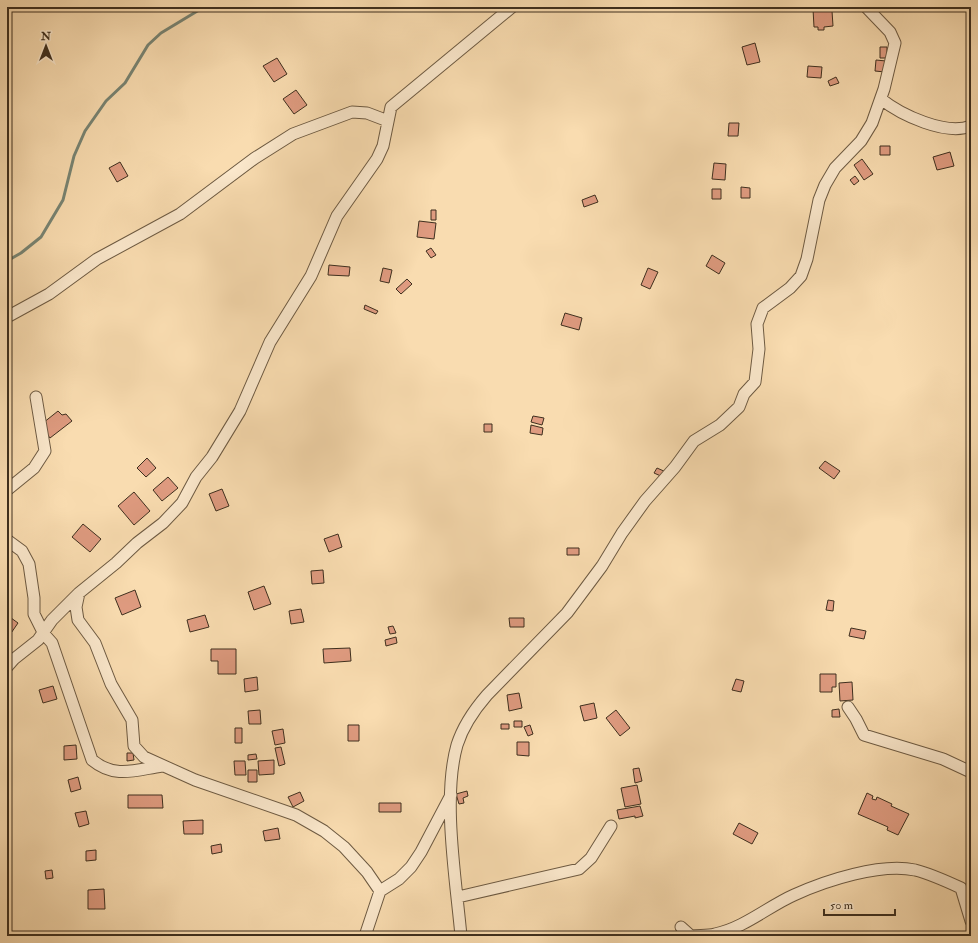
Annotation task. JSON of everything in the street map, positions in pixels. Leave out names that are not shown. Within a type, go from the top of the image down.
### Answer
[{"type":"street","points":[[7,667],[44,634],[52,620],[79,593],[116,563],[137,543],[163,523],[182,503],[196,478],[212,457],[240,411],[270,342],[311,276],[337,216],[377,159],[388,120],[388,112],[393,104],[512,7]]},
{"type":"street","points":[[461,936],[451,794],[457,744],[474,709],[567,613],[602,566],[645,501],[675,467],[694,441],[720,425],[739,407],[744,394],[755,382],[759,349],[757,324],[763,308],[790,288],[801,276],[807,259],[819,200],[825,185],[835,168],[861,141],[872,123],[881,99],[895,43],[890,32],[866,7]]},
{"type":"street","points":[[881,99],[894,110],[950,129],[963,129],[971,126]]},
{"type":"street","points":[[7,317],[49,294],[97,259],[180,214],[255,158],[293,134],[352,112],[367,113],[388,120]]},
{"type":"street","points":[[7,490],[34,468],[45,451],[36,397]]},
{"type":"street","points":[[7,540],[22,551],[28,564],[34,598],[34,614],[44,634],[52,644],[92,760],[102,769],[119,773],[162,766]]},
{"type":"street","points":[[79,593],[76,607],[78,620],[95,644],[112,684],[132,720],[134,746],[144,757],[162,766],[268,807],[296,815],[324,831],[344,847],[367,872],[380,891]]},
{"type":"street","points":[[848,707],[864,735],[943,759],[971,772]]},
{"type":"street","points":[[365,936],[380,891],[399,879],[411,867],[421,852],[451,794]]},
{"type":"street","points":[[458,897],[579,869],[591,858],[610,826]]},
{"type":"street","points":[[681,928],[691,936],[716,934],[738,925],[794,895],[821,884],[878,869],[914,870],[941,878],[961,888],[971,921]]},
{"type":"building","points":[[813,9],[832,11],[833,26],[824,27],[824,30],[818,30],[818,27],[814,27]]},
{"type":"building","points":[[755,43],[760,62],[747,65],[742,47]]},
{"type":"building","points":[[880,47],[887,47],[887,58],[880,58]]},
{"type":"building","points":[[277,58],[287,74],[274,82],[263,66]]},
{"type":"building","points":[[876,60],[886,61],[885,72],[875,71]]},
{"type":"building","points":[[808,66],[822,67],[821,78],[807,77]]},
{"type":"building","points":[[836,77],[839,83],[830,86],[828,81]]},
{"type":"building","points":[[296,90],[307,105],[294,114],[283,99]]},
{"type":"building","points":[[729,123],[739,123],[738,136],[728,136]]},
{"type":"building","points":[[880,146],[890,146],[890,155],[880,155]]},
{"type":"building","points":[[950,152],[954,166],[937,170],[933,157]]},
{"type":"building","points":[[862,159],[873,174],[864,180],[854,165]]},
{"type":"building","points":[[120,162],[128,176],[117,182],[109,168]]},
{"type":"building","points":[[714,163],[726,164],[725,180],[712,179]]},
{"type":"building","points":[[855,176],[859,181],[854,185],[850,180]]},
{"type":"building","points":[[741,187],[750,188],[750,198],[741,198]]},
{"type":"building","points":[[712,189],[721,189],[721,199],[712,199]]},
{"type":"building","points":[[595,195],[598,202],[584,207],[582,200]]},
{"type":"building","points":[[431,210],[436,210],[436,220],[431,220]]},
{"type":"building","points":[[419,221],[436,223],[434,239],[417,237]]},
{"type":"building","points":[[431,248],[436,255],[431,258],[426,251]]},
{"type":"building","points":[[712,255],[725,263],[719,274],[706,266]]},
{"type":"building","points":[[329,265],[350,267],[349,276],[328,275]]},
{"type":"building","points":[[383,268],[392,270],[389,283],[380,281]]},
{"type":"building","points":[[648,268],[658,272],[650,289],[641,285]]},
{"type":"building","points":[[407,279],[412,284],[401,294],[396,289]]},
{"type":"building","points":[[365,305],[378,311],[376,314],[364,309]]},
{"type":"building","points":[[565,313],[582,318],[579,330],[561,325]]},
{"type":"building","points":[[58,411],[62,415],[66,414],[72,421],[50,438],[43,429],[43,423]]},
{"type":"building","points":[[533,416],[544,418],[542,425],[531,422]]},
{"type":"building","points":[[484,424],[492,424],[492,432],[484,432]]},
{"type":"building","points":[[531,425],[543,428],[542,435],[530,433]]},
{"type":"building","points":[[147,458],[156,468],[146,477],[137,468]]},
{"type":"building","points":[[825,461],[840,471],[834,479],[819,468]]},
{"type":"building","points":[[657,468],[666,472],[663,477],[654,473]]},
{"type":"building","points":[[168,477],[178,488],[162,501],[153,490]]},
{"type":"building","points":[[222,489],[229,506],[216,511],[209,494]]},
{"type":"building","points":[[134,492],[150,511],[134,525],[118,506]]},
{"type":"building","points":[[83,524],[101,539],[90,552],[72,537]]},
{"type":"building","points":[[338,534],[342,547],[329,552],[324,539]]},
{"type":"building","points":[[567,548],[579,548],[579,555],[567,555]]},
{"type":"building","points":[[323,570],[324,583],[312,584],[311,571]]},
{"type":"building","points":[[264,586],[271,604],[254,610],[248,592]]},
{"type":"building","points":[[135,590],[141,607],[122,615],[115,598]]},
{"type":"building","points":[[828,600],[834,601],[833,611],[826,610]]},
{"type":"building","points":[[301,609],[304,622],[291,624],[289,611]]},
{"type":"building","points":[[7,615],[18,623],[7,639]]},
{"type":"building","points":[[205,615],[209,627],[190,632],[187,620]]},
{"type":"building","points":[[509,618],[524,618],[524,627],[510,627]]},
{"type":"building","points":[[393,626],[396,633],[390,634],[388,627]]},
{"type":"building","points":[[851,628],[866,631],[864,639],[849,636]]},
{"type":"building","points":[[396,637],[397,643],[386,646],[385,640]]},
{"type":"building","points":[[350,648],[351,661],[324,663],[323,649]]},
{"type":"building","points":[[211,649],[236,649],[236,674],[218,674],[218,661],[211,661]]},
{"type":"building","points":[[820,674],[836,674],[836,687],[832,687],[832,692],[820,692]]},
{"type":"building","points":[[257,677],[258,690],[245,692],[244,679]]},
{"type":"building","points":[[736,679],[744,681],[741,692],[732,690]]},
{"type":"building","points":[[852,682],[853,700],[840,701],[839,683]]},
{"type":"building","points":[[53,686],[57,699],[43,703],[39,690]]},
{"type":"building","points":[[519,693],[522,708],[509,711],[507,695]]},
{"type":"building","points":[[594,703],[597,718],[584,721],[580,706]]},
{"type":"building","points":[[839,709],[840,717],[832,717],[832,710]]},
{"type":"building","points":[[260,710],[261,724],[249,724],[248,711]]},
{"type":"building","points":[[616,710],[630,728],[620,736],[606,718]]},
{"type":"building","points":[[514,721],[522,721],[522,727],[514,727]]},
{"type":"building","points":[[501,724],[509,724],[509,729],[501,729]]},
{"type":"building","points":[[348,725],[359,725],[359,741],[348,741]]},
{"type":"building","points":[[530,725],[533,734],[528,736],[524,727]]},
{"type":"building","points":[[235,728],[242,728],[242,743],[235,743]]},
{"type":"building","points":[[283,729],[285,743],[275,745],[272,731]]},
{"type":"building","points":[[517,742],[529,742],[529,756],[517,755]]},
{"type":"building","points":[[76,745],[77,759],[64,760],[64,746]]},
{"type":"building","points":[[281,747],[285,764],[279,766],[275,748]]},
{"type":"building","points":[[127,753],[133,753],[134,760],[127,761]]},
{"type":"building","points":[[256,754],[257,759],[248,760],[248,755]]},
{"type":"building","points":[[274,760],[274,774],[259,775],[258,761]]},
{"type":"building","points":[[234,761],[245,761],[246,775],[235,775]]},
{"type":"building","points":[[639,768],[642,781],[635,783],[633,769]]},
{"type":"building","points":[[248,770],[257,770],[257,782],[248,782]]},
{"type":"building","points":[[78,777],[81,789],[71,792],[68,780]]},
{"type":"building","points":[[637,785],[641,804],[625,807],[621,788]]},
{"type":"building","points":[[467,791],[468,796],[463,798],[464,803],[459,804],[456,794]]},
{"type":"building","points":[[300,792],[304,801],[293,807],[288,797]]},
{"type":"building","points":[[867,793],[873,796],[872,799],[876,800],[877,797],[892,804],[891,806],[909,814],[898,835],[887,830],[888,827],[858,814]]},
{"type":"building","points":[[128,795],[162,795],[163,808],[128,808]]},
{"type":"building","points":[[379,803],[401,803],[401,812],[379,812]]},
{"type":"building","points":[[640,806],[643,816],[619,819],[617,810]]},
{"type":"building","points":[[86,811],[89,824],[79,827],[75,813]]},
{"type":"building","points":[[203,820],[203,834],[184,834],[183,821]]},
{"type":"building","points":[[739,823],[758,833],[752,844],[733,834]]},
{"type":"building","points":[[278,828],[280,839],[265,841],[263,831]]},
{"type":"building","points":[[221,844],[222,852],[212,854],[211,846]]},
{"type":"building","points":[[96,850],[96,860],[86,861],[86,851]]},
{"type":"building","points":[[52,870],[53,878],[46,879],[45,871]]},
{"type":"building","points":[[104,889],[105,909],[88,909],[88,890]]},
{"type":"waterway","points":[[7,261],[21,253],[41,237],[63,200],[74,156],[85,131],[106,101],[125,83],[148,45],[161,33],[204,7]]}]
